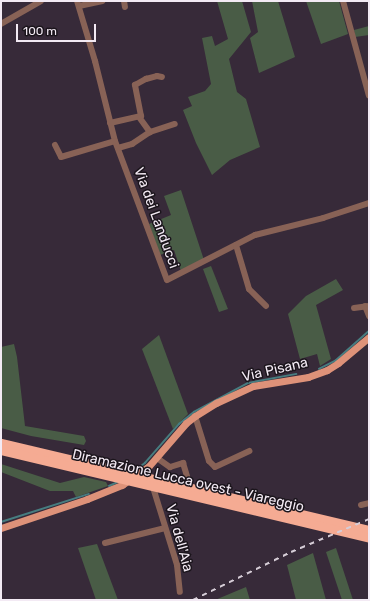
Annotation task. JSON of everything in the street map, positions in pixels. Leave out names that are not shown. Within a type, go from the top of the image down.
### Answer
[{"type":"highway","name":"Diramazione Lucca ovest - Viareggio","points":[[1,443],[65,463],[369,538]]},
{"type":"highway","name":"Diramazione Lucca ovest - Viareggio","points":[[1,450],[369,530]]},
{"type":"main road","name":"Via Pisana","points":[[1,528],[111,491],[146,468],[157,458],[186,423],[195,416],[224,399],[253,386],[308,377],[327,370],[338,364],[369,337]]},
{"type":"street","points":[[1,24],[39,1]]},
{"type":"street","points":[[78,4],[102,1]]},
{"type":"street","points":[[342,1],[369,96]]},
{"type":"street","name":"Via dei Landucci","points":[[78,4],[118,148],[167,280],[255,235],[324,218],[369,203]]},
{"type":"street","points":[[150,132],[139,117],[141,116],[135,85],[146,79],[162,76]]},
{"type":"street","points":[[110,123],[139,117]]},
{"type":"street","points":[[118,148],[132,144],[150,132],[175,124]]},
{"type":"street","points":[[55,144],[61,157],[116,141]]},
{"type":"street","points":[[236,245],[250,289],[266,306]]},
{"type":"street","points":[[354,308],[367,306],[369,316]]},
{"type":"street","points":[[195,416],[209,461],[215,467],[249,451]]},
{"type":"street","points":[[157,458],[170,467],[186,461],[187,476]]},
{"type":"street","name":"Via dell'Aia","points":[[146,468],[177,565],[180,592]]},
{"type":"street","points":[[361,505],[369,503]]},
{"type":"street","points":[[105,543],[166,528]]},
{"type":"green space","points":[[217,1],[242,1],[251,32],[229,59],[237,92],[246,99],[260,147],[230,160],[212,175],[196,143],[183,110],[192,106],[188,97],[205,91],[211,84],[202,38],[212,36],[215,46],[228,39]]},
{"type":"green space","points":[[252,1],[278,1],[295,57],[259,73],[250,38],[258,32]]},
{"type":"green space","points":[[306,1],[339,1],[348,34],[321,44]]},
{"type":"green space","points":[[369,26],[369,35],[355,37],[354,30]]},
{"type":"green space","points":[[181,190],[204,260],[181,271],[174,250],[160,255],[149,224],[171,215],[164,196]]},
{"type":"green space","points":[[211,266],[228,309],[219,312],[203,269]]},
{"type":"green space","points":[[336,279],[343,290],[316,305],[331,359],[320,366],[317,354],[300,359],[288,314],[306,296]]},
{"type":"green space","points":[[159,335],[188,414],[173,429],[142,349]]},
{"type":"green space","points":[[14,344],[17,357],[25,426],[84,436],[86,441],[84,445],[31,436],[1,428],[1,347]]},
{"type":"green space","points":[[1,464],[60,483],[84,477],[106,482],[108,486],[76,497],[73,491],[50,491],[1,472]]},
{"type":"green space","points":[[97,544],[118,600],[96,600],[78,548]]},
{"type":"green space","points":[[336,548],[353,600],[342,600],[326,552]]},
{"type":"green space","points":[[313,553],[326,600],[296,600],[287,565]]},
{"type":"green space","points":[[246,587],[250,600],[215,600]]},
{"type":"waterway","points":[[319,369],[335,361],[369,331]]},
{"type":"waterway","points":[[135,471],[145,463],[179,424],[194,412],[248,383],[296,374]]},
{"type":"waterway","points":[[109,486],[118,482]]},
{"type":"waterway","points":[[1,522],[89,494]]},
{"type":"railway","points":[[193,600],[291,552],[369,519]]}]
